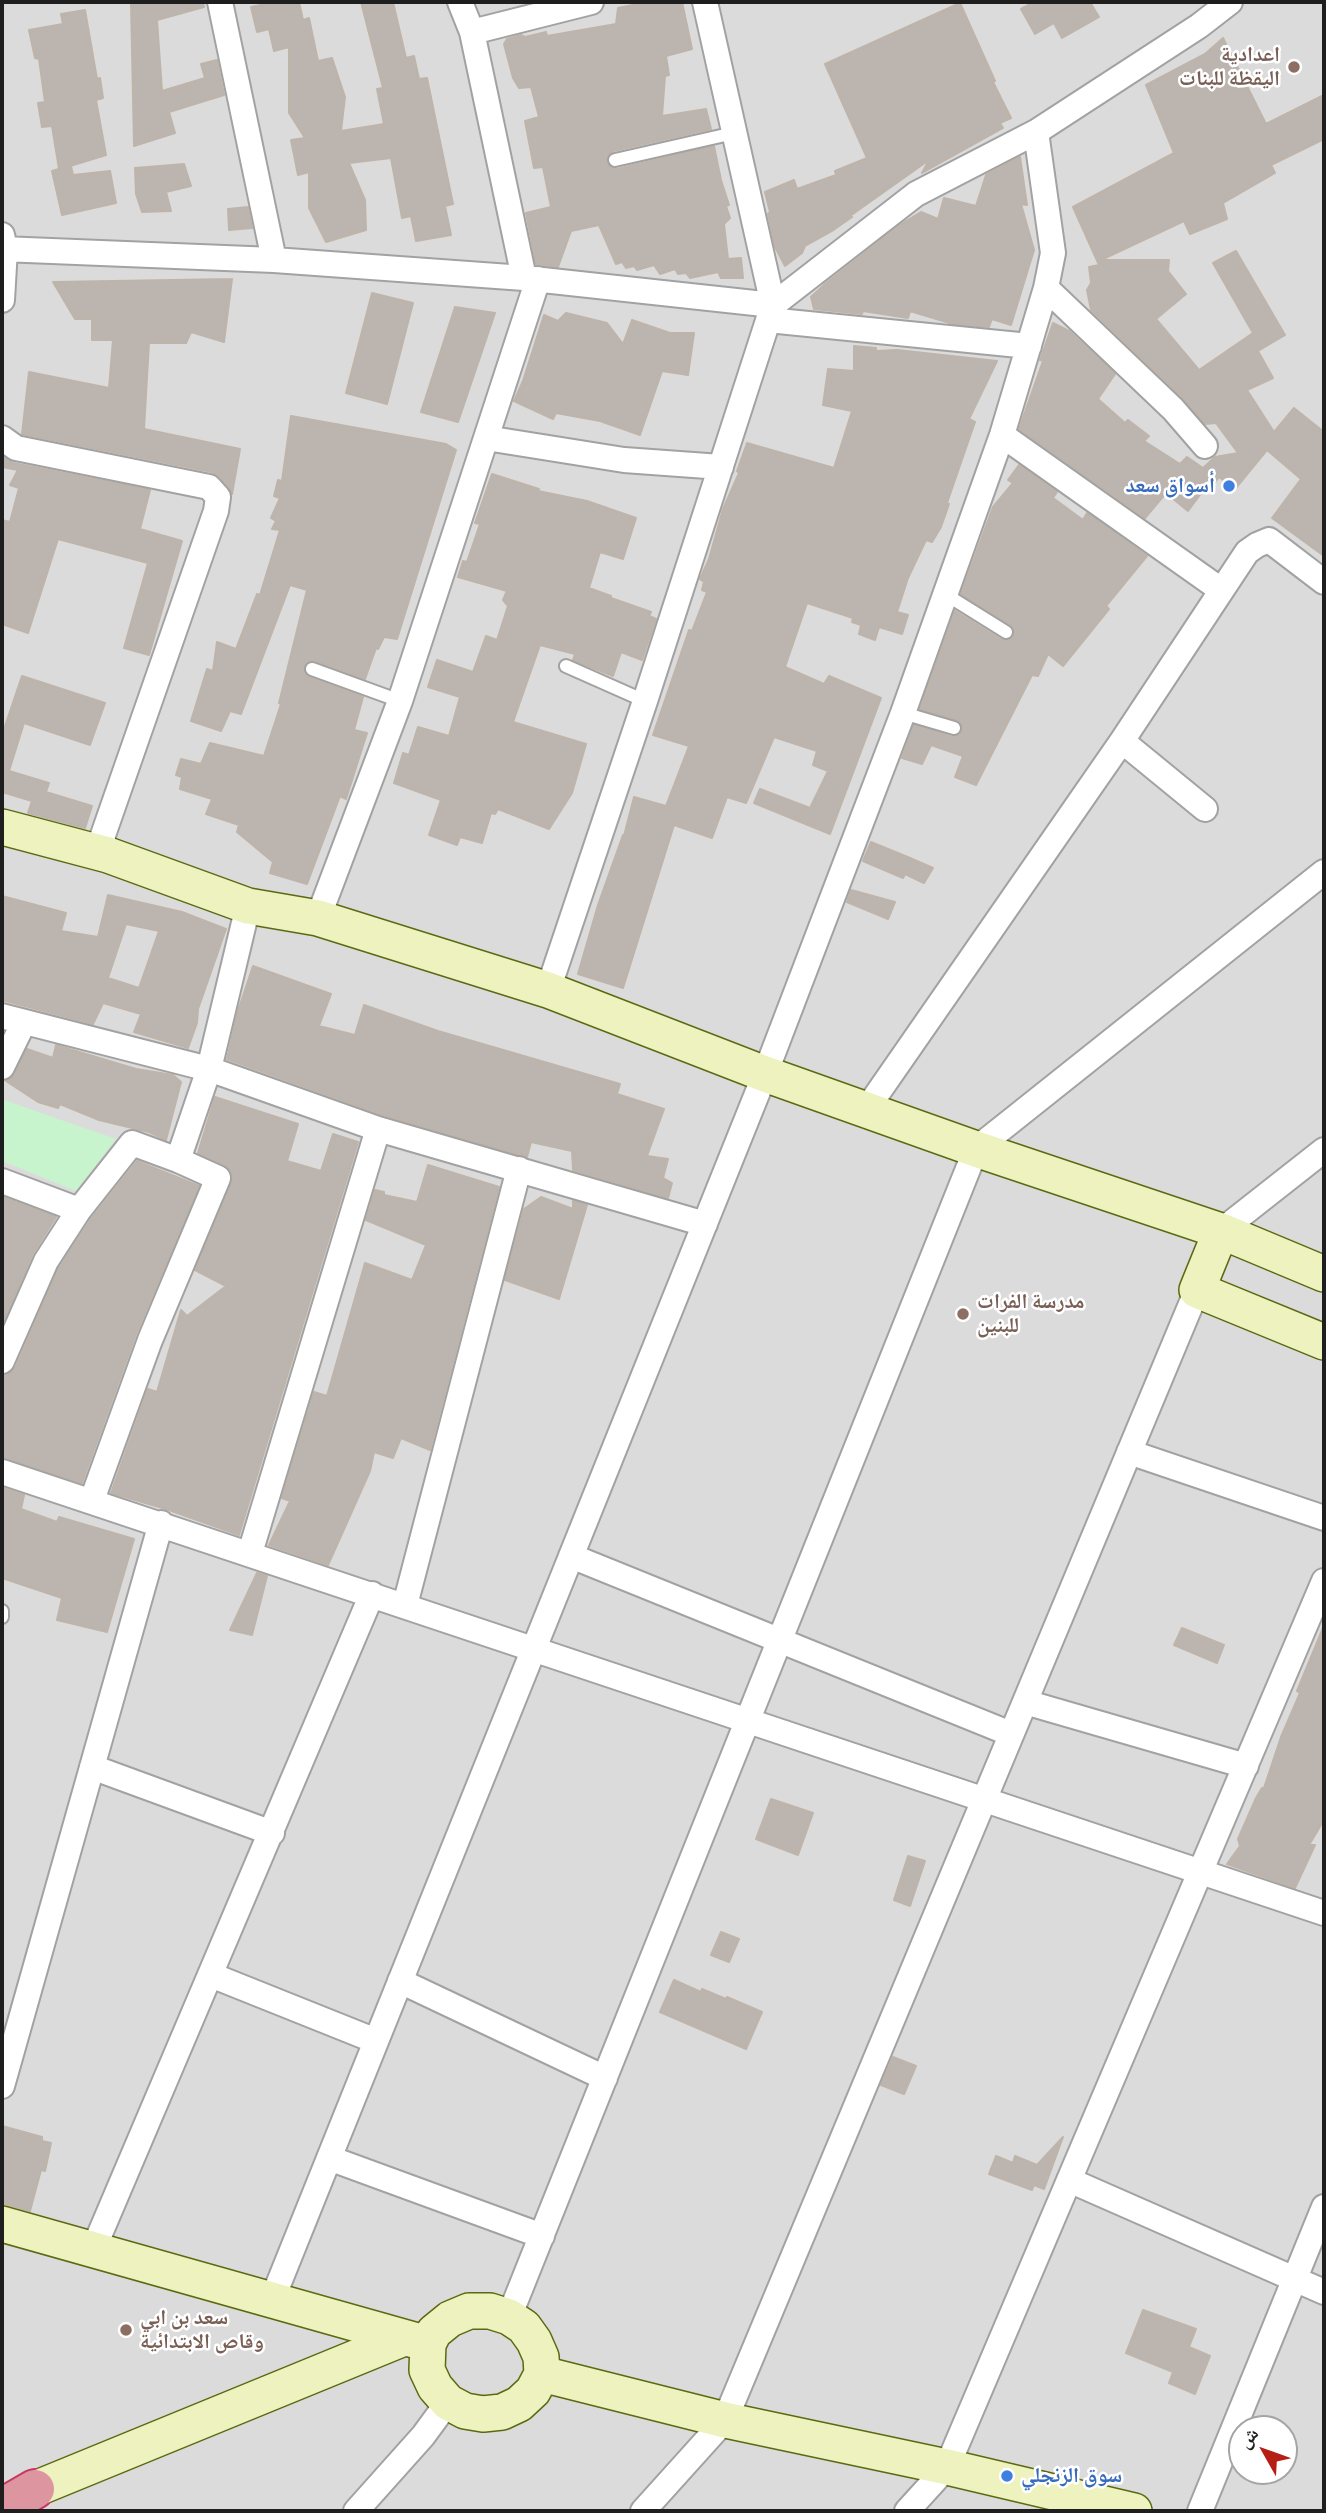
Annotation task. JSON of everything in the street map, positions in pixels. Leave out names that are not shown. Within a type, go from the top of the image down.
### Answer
[{"type":"highway","points":[[2,2508],[18,2495]]},
{"type":"main road","points":[[2,827],[108,855],[248,906],[318,918],[548,990],[765,1074],[976,1149],[1221,1231],[1324,1274]]},
{"type":"main road","points":[[1221,1231],[1197,1290],[1324,1342]]},
{"type":"main road","points":[[2,2224],[416,2341]]},
{"type":"main road","points":[[18,2495],[416,2341],[435,2332],[450,2319],[470,2311],[490,2311],[509,2317],[523,2327],[534,2341],[541,2357],[542,2374],[533,2391],[519,2404],[502,2412],[483,2414],[465,2411],[448,2402],[435,2387],[416,2341]]},
{"type":"main road","points":[[542,2374],[725,2420],[947,2467],[1134,2511]]},
{"type":"street","points":[[220,2],[274,260]]},
{"type":"street","points":[[318,918],[400,701],[486,438],[531,279],[472,32],[460,2]]},
{"type":"street","points":[[472,32],[591,2]]},
{"type":"street","points":[[548,990],[771,313],[705,2]]},
{"type":"street","points":[[771,313],[916,194],[1037,132],[1199,26],[1230,2]]},
{"type":"street","points":[[272,2300],[765,1074],[902,713],[1002,435],[1054,253],[1037,132]]},
{"type":"street","points":[[2,300],[3,243],[531,279],[1029,346]]},
{"type":"street","points":[[1046,288],[1172,410],[1205,446]]},
{"type":"street","points":[[1002,435],[1221,590]]},
{"type":"street","points":[[2,438],[16,448],[209,487],[218,497],[218,504],[102,838],[108,855]]},
{"type":"street","points":[[486,438],[624,460],[721,467]]},
{"type":"street","points":[[866,1110],[1122,741],[1247,552],[1269,540],[1324,582]]},
{"type":"street","points":[[1122,741],[1205,809]]},
{"type":"street","points":[[509,2317],[976,1149],[1324,872]]},
{"type":"street","points":[[178,1160],[209,1069],[248,906]]},
{"type":"street","points":[[2,1067],[13,1019],[209,1069],[378,1129],[705,1224]]},
{"type":"street","points":[[250,1553],[378,1129]]},
{"type":"street","points":[[2,1361],[46,1261],[79,1210],[132,1143],[218,1178],[150,1340],[92,1500]]},
{"type":"street","points":[[1221,1231],[1324,1150]]},
{"type":"street","points":[[405,1605],[519,1170]]},
{"type":"street","points":[[2,1181],[79,1210]]},
{"type":"street","points":[[643,2511],[725,2420],[1197,1290]]},
{"type":"street","points":[[1129,1451],[1324,1518]]},
{"type":"street","points":[[2,1472],[162,1523],[1324,1913]]},
{"type":"street","points":[[2,2085],[162,1523]]},
{"type":"street","points":[[571,1556],[1011,1734]]},
{"type":"street","points":[[907,2511],[947,2467],[1324,1581]]},
{"type":"street","points":[[93,2250],[372,1594]]},
{"type":"street","points":[[1025,1702],[1246,1766]]},
{"type":"street","points":[[92,1767],[272,1833]]},
{"type":"street","points":[[211,1975],[376,2041]]},
{"type":"street","points":[[400,1981],[605,2078]]},
{"type":"street","points":[[329,2158],[542,2236]]},
{"type":"street","points":[[1069,2180],[1324,2292]]},
{"type":"street","points":[[1200,2511],[1324,2207]]},
{"type":"street","points":[[356,2511],[423,2436],[448,2402]]},
{"type":"lane","points":[[615,160],[734,132]]},
{"type":"lane","points":[[945,594],[1006,632]]},
{"type":"lane","points":[[566,666],[645,701]]},
{"type":"lane","points":[[312,669],[400,701]]},
{"type":"lane","points":[[902,713],[954,728]]},
{"type":"lane","points":[[2,1611],[2,1617]]},
{"type":"shaded area","points":[[2,2],[1324,2],[1324,2511],[2,2511]]},
{"type":"green space","points":[[4,1100],[116,1139],[76,1191],[2,1161]]},
{"type":"building","points":[[131,2],[203,2],[204,7],[157,20],[162,91],[205,78],[201,64],[217,60],[224,95],[169,112],[175,133],[134,146]]},
{"type":"building","points":[[275,2],[299,2],[303,20],[309,18],[318,61],[332,58],[345,97],[341,131],[384,124],[377,89],[383,88],[361,2],[393,2],[406,58],[414,56],[419,79],[427,78],[453,204],[445,206],[451,235],[416,241],[411,216],[402,218],[391,158],[349,163],[365,200],[366,230],[326,242],[309,208],[309,172],[298,175],[291,140],[305,138],[289,113],[289,47],[274,51],[269,29],[257,32],[251,7]]},
{"type":"building","points":[[647,2],[682,2],[692,49],[666,56],[669,75],[665,76],[662,116],[706,109],[711,129],[613,151],[607,157],[607,163],[617,169],[714,146],[729,205],[726,206],[730,218],[724,224],[728,259],[741,258],[743,278],[721,278],[718,272],[690,278],[686,273],[678,274],[675,269],[660,274],[654,265],[637,270],[634,266],[626,268],[622,262],[616,264],[599,225],[571,231],[558,267],[536,264],[526,213],[551,207],[543,167],[534,168],[525,121],[539,117],[531,87],[519,88],[513,78],[504,44],[507,39],[521,35],[525,37],[546,32],[547,36],[616,24],[618,8]]},
{"type":"building","points":[[1034,2],[1090,2],[1099,17],[1062,38],[1054,23],[1035,34],[1021,9]]},
{"type":"building","points":[[960,3],[1011,118],[1000,123],[1003,128],[922,173],[929,160],[832,231],[805,246],[802,253],[785,266],[775,247],[765,192],[794,180],[797,189],[836,175],[835,171],[867,158],[825,64]]},
{"type":"building","points":[[85,10],[103,98],[96,100],[106,155],[67,167],[71,166],[73,175],[110,171],[116,203],[62,215],[52,171],[59,169],[52,126],[42,127],[38,103],[45,102],[39,59],[35,58],[29,30],[63,24],[61,14]]},
{"type":"building","points":[[1223,38],[1266,124],[1324,95],[1324,139],[1271,165],[1275,173],[1223,203],[1227,219],[1190,234],[1184,221],[1101,260],[1169,260],[1168,271],[1186,294],[1156,319],[1199,370],[1253,333],[1213,263],[1236,251],[1285,335],[1258,351],[1273,378],[1247,390],[1274,432],[1294,408],[1324,432],[1324,556],[1272,518],[1301,479],[1267,450],[1235,489],[1219,477],[1207,493],[1202,492],[1188,511],[1166,493],[1145,518],[1019,429],[1053,323],[1069,331],[1115,374],[1098,399],[1125,423],[1128,420],[1149,436],[1144,441],[1180,464],[1187,457],[1203,468],[1215,457],[1238,453],[1216,423],[1205,424],[1183,398],[1091,310],[1087,290],[1091,283],[1089,267],[1099,265],[1073,207],[1174,153],[1146,85],[1205,54]]},
{"type":"building","points":[[1020,157],[1027,205],[1021,204],[1034,250],[1011,325],[992,319],[989,327],[953,324],[910,311],[908,318],[863,311],[862,314],[814,309],[811,297],[901,224],[921,212],[938,219],[944,198],[976,206],[986,175]]},
{"type":"building","points":[[184,164],[191,186],[166,192],[171,211],[142,212],[136,194],[135,168]]},
{"type":"building","points":[[248,207],[252,228],[229,230],[228,209]]},
{"type":"building","points":[[232,279],[224,342],[191,332],[186,343],[149,343],[144,429],[240,449],[232,494],[220,477],[212,472],[22,434],[29,372],[109,388],[113,340],[92,340],[92,319],[75,319],[53,282]]},
{"type":"building","points":[[372,293],[413,303],[387,404],[346,393]]},
{"type":"building","points":[[455,307],[495,313],[458,422],[421,412]]},
{"type":"building","points":[[566,313],[607,323],[623,344],[632,320],[670,333],[694,333],[688,375],[662,371],[640,435],[600,421],[556,413],[553,419],[514,401],[544,315],[558,321]]},
{"type":"building","points":[[854,346],[876,348],[876,351],[897,350],[997,361],[969,419],[975,422],[941,527],[932,542],[926,540],[908,578],[897,612],[908,615],[902,634],[879,627],[875,640],[859,634],[861,625],[852,622],[853,618],[807,603],[785,667],[824,684],[829,676],[881,698],[830,834],[754,803],[760,789],[810,808],[828,771],[813,765],[817,751],[774,737],[746,803],[727,797],[712,838],[674,825],[623,988],[578,974],[598,905],[624,836],[634,797],[666,806],[689,746],[653,735],[689,630],[692,631],[707,592],[702,590],[704,582],[700,579],[709,559],[723,509],[739,473],[737,471],[747,443],[834,468],[852,411],[823,405],[828,369],[854,371]]},
{"type":"building","points":[[291,416],[446,444],[456,450],[397,639],[384,637],[378,649],[376,648],[365,679],[314,661],[307,662],[304,667],[305,674],[309,677],[363,697],[354,730],[367,733],[346,799],[340,796],[307,884],[270,873],[273,862],[237,832],[239,825],[206,814],[212,799],[180,789],[182,777],[176,775],[181,759],[201,764],[210,743],[264,756],[281,704],[279,703],[307,590],[290,585],[241,714],[230,711],[221,731],[191,721],[207,669],[213,671],[217,642],[236,649],[257,594],[260,595],[280,530],[272,529],[276,521],[271,518],[280,498],[274,496],[278,480],[282,481]]},
{"type":"building","points":[[2,456],[13,463],[150,490],[140,529],[182,541],[149,655],[124,648],[148,563],[58,539],[28,633],[2,624],[2,520],[10,522],[19,488],[10,485],[18,470],[2,467]]},
{"type":"building","points":[[1019,465],[1057,492],[1053,498],[1083,520],[1087,513],[1147,556],[1106,606],[1109,609],[1063,666],[1048,654],[1038,676],[1032,675],[976,785],[955,777],[963,756],[931,745],[922,764],[902,758],[914,725],[952,737],[962,731],[962,725],[957,720],[920,709],[955,611],[1002,640],[1009,640],[1014,636],[1011,625],[961,594],[993,507],[1013,483],[1008,480]]},
{"type":"building","points":[[492,474],[539,489],[538,491],[587,501],[636,518],[623,559],[600,552],[589,588],[651,612],[649,616],[656,619],[642,660],[621,652],[613,676],[573,660],[575,654],[540,645],[513,722],[586,744],[572,793],[549,829],[498,809],[495,814],[491,813],[482,843],[460,837],[457,845],[429,835],[441,800],[394,783],[403,753],[409,755],[418,727],[449,736],[460,697],[428,687],[437,660],[473,672],[486,636],[497,640],[508,606],[503,600],[507,591],[458,577],[463,561],[467,562],[480,524],[475,523]]},
{"type":"building","points":[[22,676],[105,703],[90,745],[24,723],[9,771],[49,783],[46,792],[92,806],[85,828],[28,813],[32,801],[2,792],[2,735]]},
{"type":"building","points":[[871,842],[933,868],[924,883],[905,874],[903,878],[863,861]]},
{"type":"building","points":[[851,890],[895,902],[888,919],[847,902]]},
{"type":"building","points":[[108,895],[182,912],[226,929],[198,1009],[197,1023],[188,1048],[134,1032],[141,1014],[103,1003],[93,1024],[2,1000],[2,896],[66,913],[61,931],[98,937]],"holes":[[[126,924],[159,931],[139,988],[108,978]]]},
{"type":"building","points":[[253,966],[331,994],[319,1026],[355,1035],[364,1005],[438,1031],[620,1084],[617,1094],[664,1109],[647,1156],[668,1159],[663,1178],[672,1183],[668,1198],[573,1170],[572,1151],[531,1142],[527,1157],[383,1115],[227,1059],[238,1011]]},
{"type":"building","points":[[56,1045],[136,1069],[173,1075],[181,1082],[166,1140],[149,1132],[99,1120],[60,1104],[58,1108],[38,1102],[6,1081],[15,1074],[27,1049],[53,1058]]},
{"type":"building","points":[[215,1097],[298,1124],[287,1161],[321,1171],[333,1134],[358,1142],[239,1535],[111,1493],[148,1389],[157,1392],[181,1310],[187,1316],[226,1286],[195,1270],[233,1177],[225,1165],[198,1153]]},
{"type":"building","points":[[137,1161],[199,1186],[136,1334],[82,1483],[2,1458],[2,1376],[16,1367],[59,1268],[91,1219]]},
{"type":"building","points":[[428,1165],[499,1187],[430,1450],[401,1438],[393,1458],[374,1452],[370,1471],[328,1565],[269,1545],[290,1501],[282,1498],[314,1392],[327,1396],[365,1263],[412,1280],[426,1245],[366,1220],[375,1190],[384,1192],[384,1195],[417,1202]]},
{"type":"building","points":[[2,1197],[56,1217],[32,1255],[2,1325]]},
{"type":"building","points":[[541,1197],[573,1209],[573,1201],[587,1205],[559,1299],[505,1280],[524,1209]]},
{"type":"building","points":[[2,1488],[24,1495],[21,1509],[57,1522],[59,1517],[134,1539],[107,1632],[57,1620],[62,1598],[2,1578]]},
{"type":"building","points":[[257,1573],[267,1576],[252,1635],[230,1630]]},
{"type":"building","points":[[1182,1628],[1224,1645],[1217,1663],[1174,1645]]},
{"type":"building","points":[[1323,1628],[1324,1820],[1309,1845],[1315,1845],[1295,1888],[1227,1864],[1240,1846],[1238,1839],[1256,1798],[1264,1788],[1281,1737],[1300,1693],[1297,1691]]},
{"type":"building","points":[[771,1799],[813,1813],[798,1855],[756,1839]]},
{"type":"building","points":[[908,1856],[925,1861],[910,1906],[894,1900]]},
{"type":"building","points":[[721,1932],[739,1939],[729,1962],[711,1955]]},
{"type":"building","points":[[674,1980],[701,1992],[702,1989],[726,1999],[727,1997],[762,2012],[746,2049],[660,2012]]},
{"type":"building","points":[[893,2057],[916,2066],[904,2094],[881,2085]]},
{"type":"building","points":[[2,2126],[42,2137],[42,2141],[51,2143],[45,2171],[41,2170],[30,2211],[2,2203]]},
{"type":"building","points":[[1063,2137],[1044,2189],[1034,2185],[1032,2190],[989,2174],[996,2156],[1013,2163],[1015,2156],[1037,2165]]},
{"type":"building","points":[[1143,2310],[1196,2329],[1189,2347],[1210,2356],[1195,2394],[1169,2383],[1173,2372],[1126,2353]]},
{"type":"place","name":"اعدادية اليقظة للبنات","points":[[1294,67]]},
{"type":"place","name":"أسواق سعد","points":[[1229,486]]},
{"type":"place","name":"مدرسة الفرات للبنين","points":[[963,1314]]},
{"type":"place","name":"سعد بن ابي وقاص الابتدائية","points":[[126,2330]]},
{"type":"place","name":"سوق الزنجلي","points":[[1007,2476]]}]
